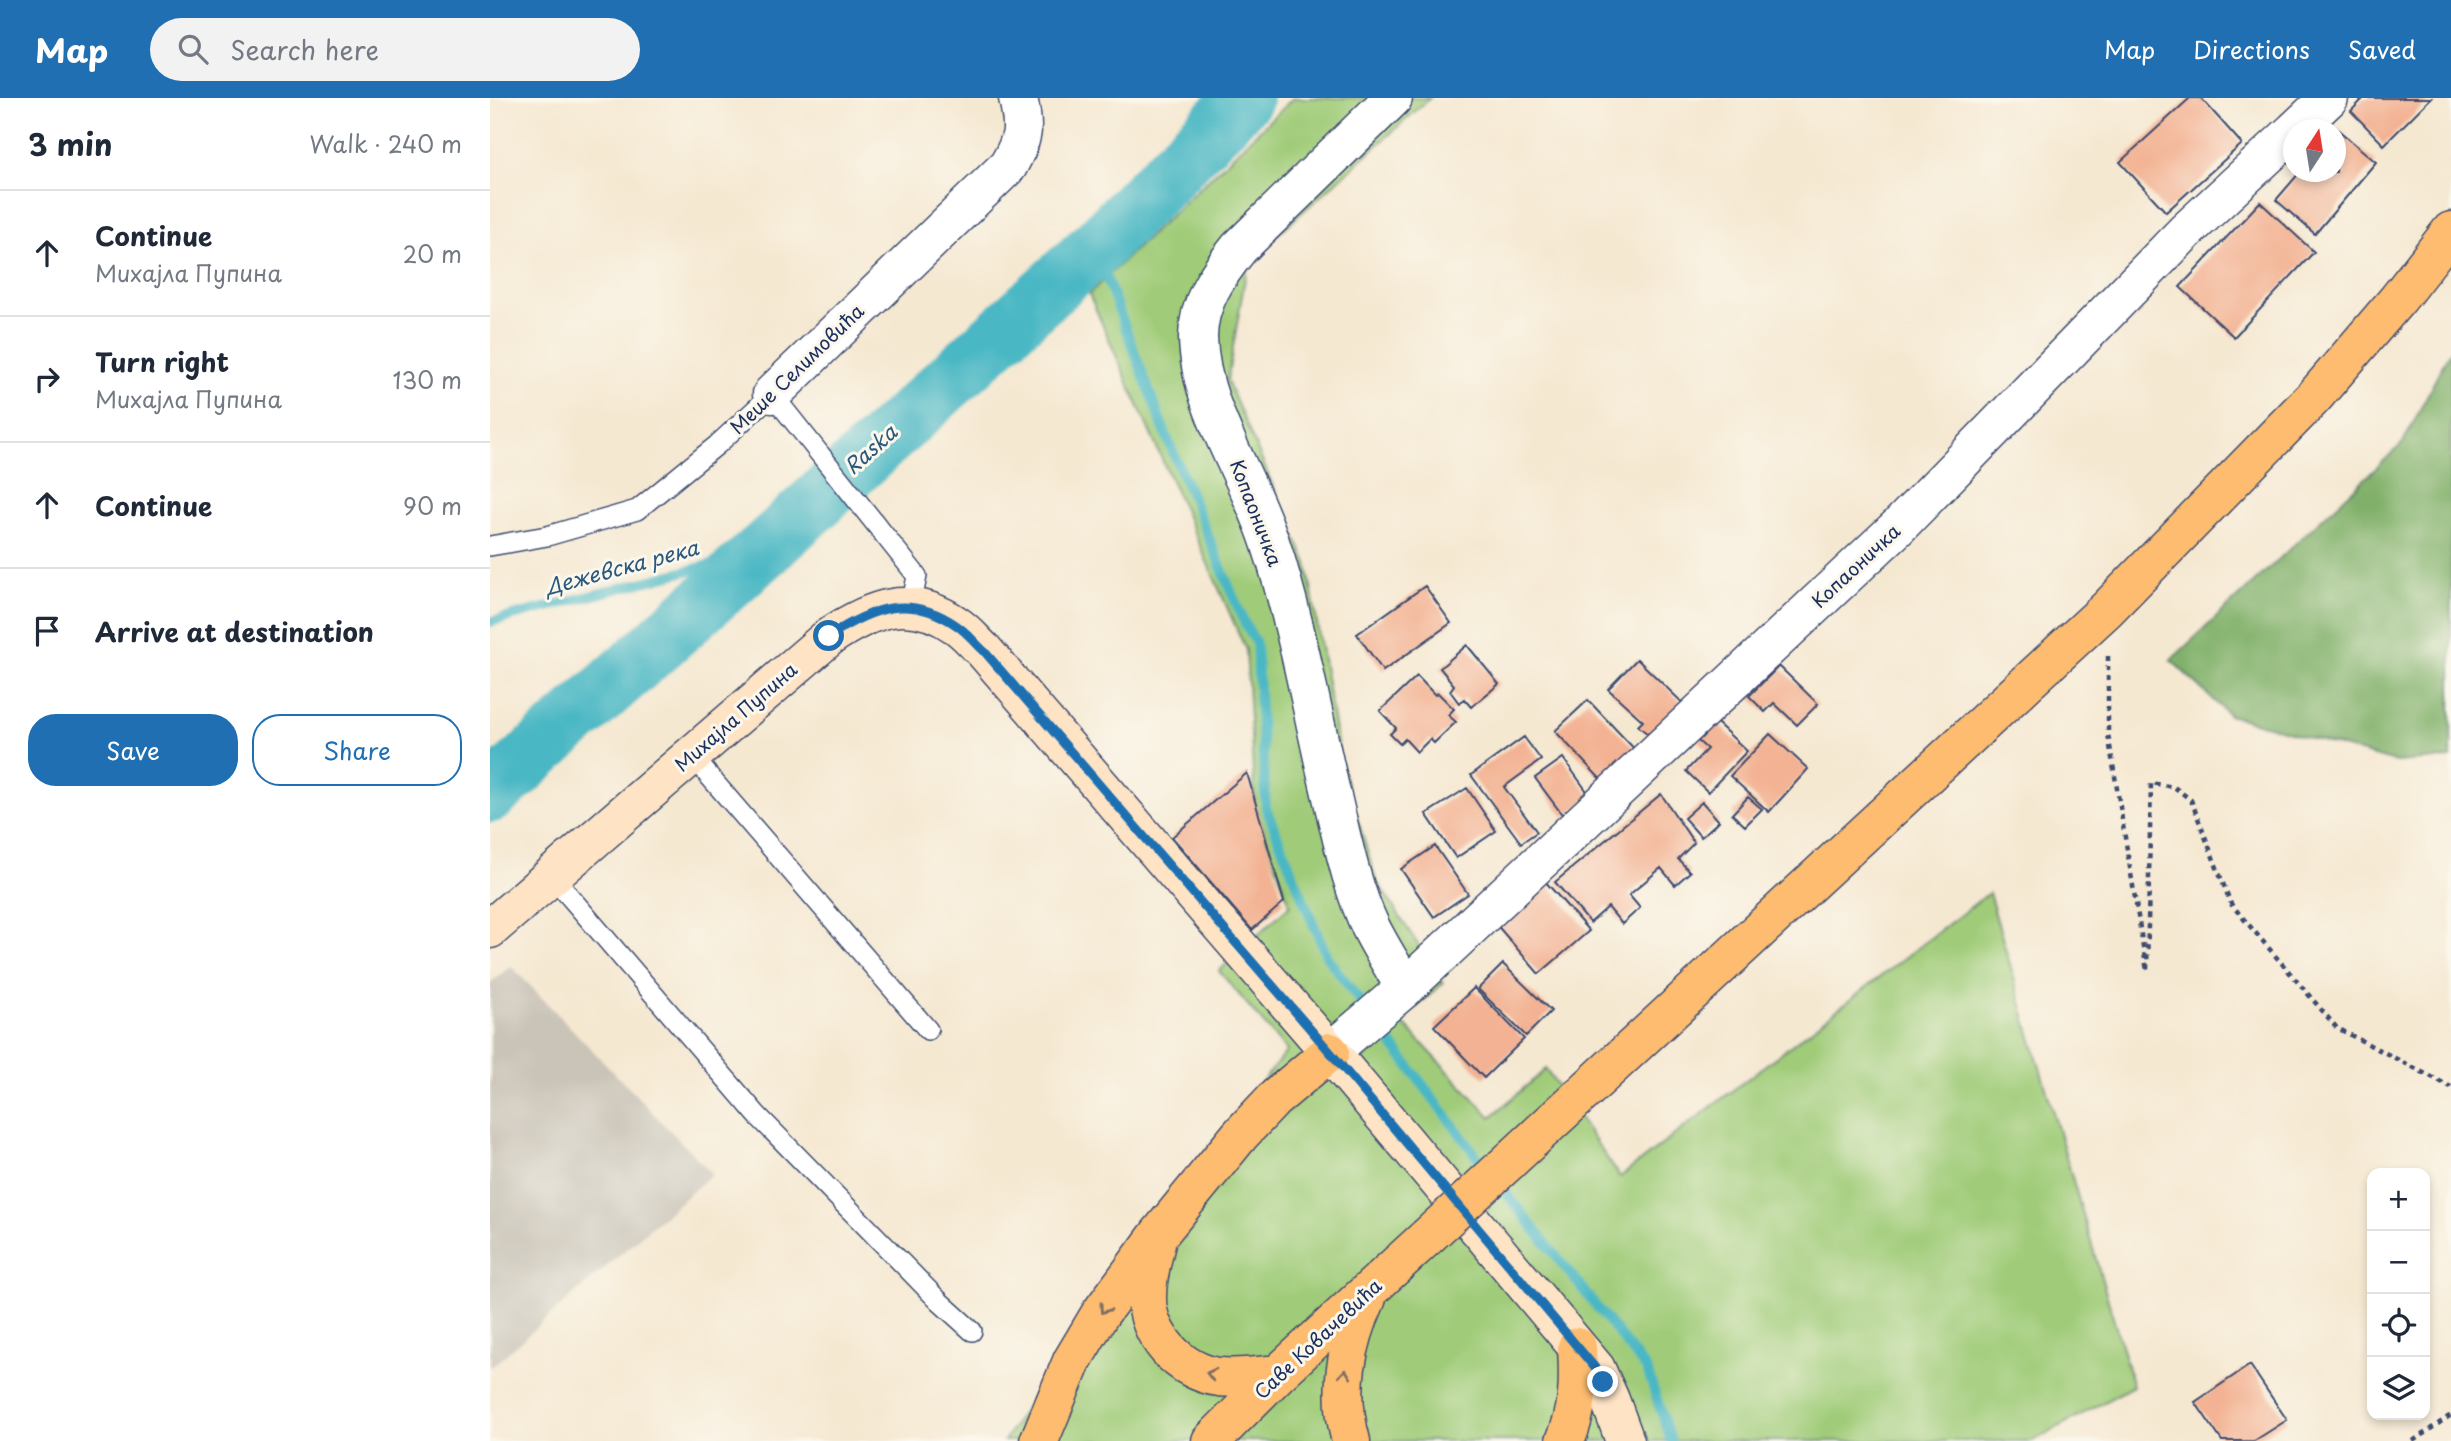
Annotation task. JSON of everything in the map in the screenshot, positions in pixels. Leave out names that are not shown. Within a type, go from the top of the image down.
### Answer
[{"type":"main road","name":"Саве Ковачевића","points":[[1211,1441],[1278,1374],[2107,609],[2314,397],[2398,299],[2451,231]]},
{"type":"main road","points":[[1039,1441],[1072,1361],[1100,1314],[1158,1234],[1240,1135],[1274,1099],[1330,1052]]},
{"type":"main road","points":[[1158,1234],[1147,1294],[1147,1309],[1160,1341],[1188,1366],[1217,1377],[1278,1374]]},
{"type":"main road","points":[[1351,1441],[1343,1391],[1345,1367],[1354,1325],[1371,1289]]},
{"type":"main road","points":[[1565,1441],[1576,1410],[1577,1347]]},
{"type":"street","name":"Меше Селимовића","points":[[783,408],[1008,166],[1020,145],[1023,121],[1018,98]]},
{"type":"street","name":"Копаоничка","points":[[1382,1008],[1371,927],[1348,861],[1289,609],[1270,541],[1209,396],[1198,339],[1199,322],[1207,295],[1219,272],[1393,98]]},
{"type":"street","name":"Копаоничка","points":[[2306,119],[2329,98]]},
{"type":"street","name":"Копаоничка","points":[[1382,1008],[1898,527],[2185,232],[2283,140]]},
{"type":"street","name":"Михајла Пупина","points":[[490,929],[829,636],[856,618],[880,609],[911,607],[931,612],[957,625],[984,651],[1330,1052],[1596,1369],[1625,1441]]},
{"type":"street","points":[[1330,1052],[1382,1008]]},
{"type":"lane","points":[[783,408],[916,576],[911,607]]},
{"type":"lane","name":"Меше Селимовића","points":[[490,546],[547,536],[637,510],[717,445],[783,408]]},
{"type":"lane","points":[[691,755],[928,1030]]},
{"type":"lane","points":[[552,876],[757,1115],[940,1302],[972,1331]]},
{"type":"path","points":[[2107,609],[2108,734],[2147,971],[2151,783],[2174,787],[2191,800],[2231,904],[2337,1028],[2451,1087]]},
{"type":"path","points":[[2413,1441],[2451,1415]]},
{"type":"shaded area","points":[[511,966],[712,1174],[490,1368],[490,983]]},
{"type":"green space","points":[[1293,98],[1430,98],[1248,261],[1227,381],[1307,563],[1340,761],[1376,880],[1443,983],[1401,1021],[1491,1117],[1546,1069],[1620,1177],[1989,893],[2133,1386],[2033,1441],[1004,1441],[1150,1220],[1287,1051],[1219,971],[1290,905],[1255,805],[1246,650],[1089,294]]},
{"type":"green space","points":[[2451,349],[2451,758],[2395,762],[2229,715],[2171,660],[2403,443]]},
{"type":"building","points":[[2190,98],[2201,98],[2242,144],[2166,212],[2120,162]]},
{"type":"building","points":[[2364,98],[2431,98],[2384,145],[2351,111]]},
{"type":"building","points":[[2346,137],[2376,162],[2315,234],[2276,200],[2291,182],[2346,182]]},
{"type":"building","points":[[2260,202],[2314,252],[2234,337],[2180,287]]},
{"type":"building","points":[[1425,586],[1451,623],[1383,671],[1357,634]]},
{"type":"building","points":[[1467,645],[1499,684],[1471,707],[1464,699],[1459,703],[1450,691],[1454,685],[1440,668]]},
{"type":"building","points":[[1637,659],[1690,710],[1659,743],[1638,726],[1643,721],[1608,689]]},
{"type":"building","points":[[1779,666],[1818,704],[1797,725],[1774,703],[1765,712],[1749,696]]},
{"type":"building","points":[[1417,676],[1435,695],[1438,693],[1454,709],[1448,715],[1456,722],[1434,743],[1430,739],[1417,752],[1405,739],[1400,744],[1390,734],[1396,728],[1380,711]]},
{"type":"building","points":[[1588,700],[1641,756],[1608,787],[1555,731]]},
{"type":"building","points":[[1716,722],[1747,751],[1708,792],[1686,771],[1707,749],[1698,741]]},
{"type":"building","points":[[1770,734],[1808,769],[1769,812],[1730,776]]},
{"type":"building","points":[[1524,737],[1541,760],[1504,787],[1537,832],[1521,843],[1471,775]]},
{"type":"building","points":[[1563,758],[1591,797],[1564,817],[1535,778]]},
{"type":"building","points":[[1247,773],[1284,902],[1252,930],[1172,837]]},
{"type":"building","points":[[1467,788],[1496,831],[1456,858],[1426,814]]},
{"type":"building","points":[[1661,794],[1694,843],[1678,859],[1690,872],[1675,885],[1661,868],[1629,895],[1640,908],[1622,924],[1608,907],[1590,923],[1555,882]]},
{"type":"building","points":[[1748,797],[1762,809],[1745,826],[1732,814]]},
{"type":"building","points":[[1702,802],[1719,821],[1701,837],[1684,818]]},
{"type":"building","points":[[1435,846],[1468,894],[1434,917],[1401,869]]},
{"type":"building","points":[[1544,880],[1589,931],[1539,974],[1495,923]]},
{"type":"building","points":[[1503,964],[1551,1011],[1526,1036],[1478,989]]},
{"type":"building","points":[[1474,988],[1524,1039],[1484,1078],[1434,1026]]},
{"type":"building","points":[[2250,1365],[2287,1420],[2254,1441],[2222,1441],[2195,1402]]},
{"type":"waterway","name":"Raska","points":[[490,794],[763,551],[1095,248],[1244,98]]},
{"type":"waterway","points":[[1095,248],[1168,440],[1244,622],[1256,643],[1266,808],[1327,957],[1368,1012]]},
{"type":"waterway","name":"Дежевска река","points":[[490,622],[763,551]]},
{"type":"waterway","points":[[1377,1024],[1488,1171]]},
{"type":"waterway","points":[[1498,1183],[1647,1370],[1671,1441]]},
{"type":"route","points":[[829,636],[856,618],[880,609],[911,607],[931,612],[957,625],[984,651],[1330,1052],[1596,1369],[1603,1382]]}]
